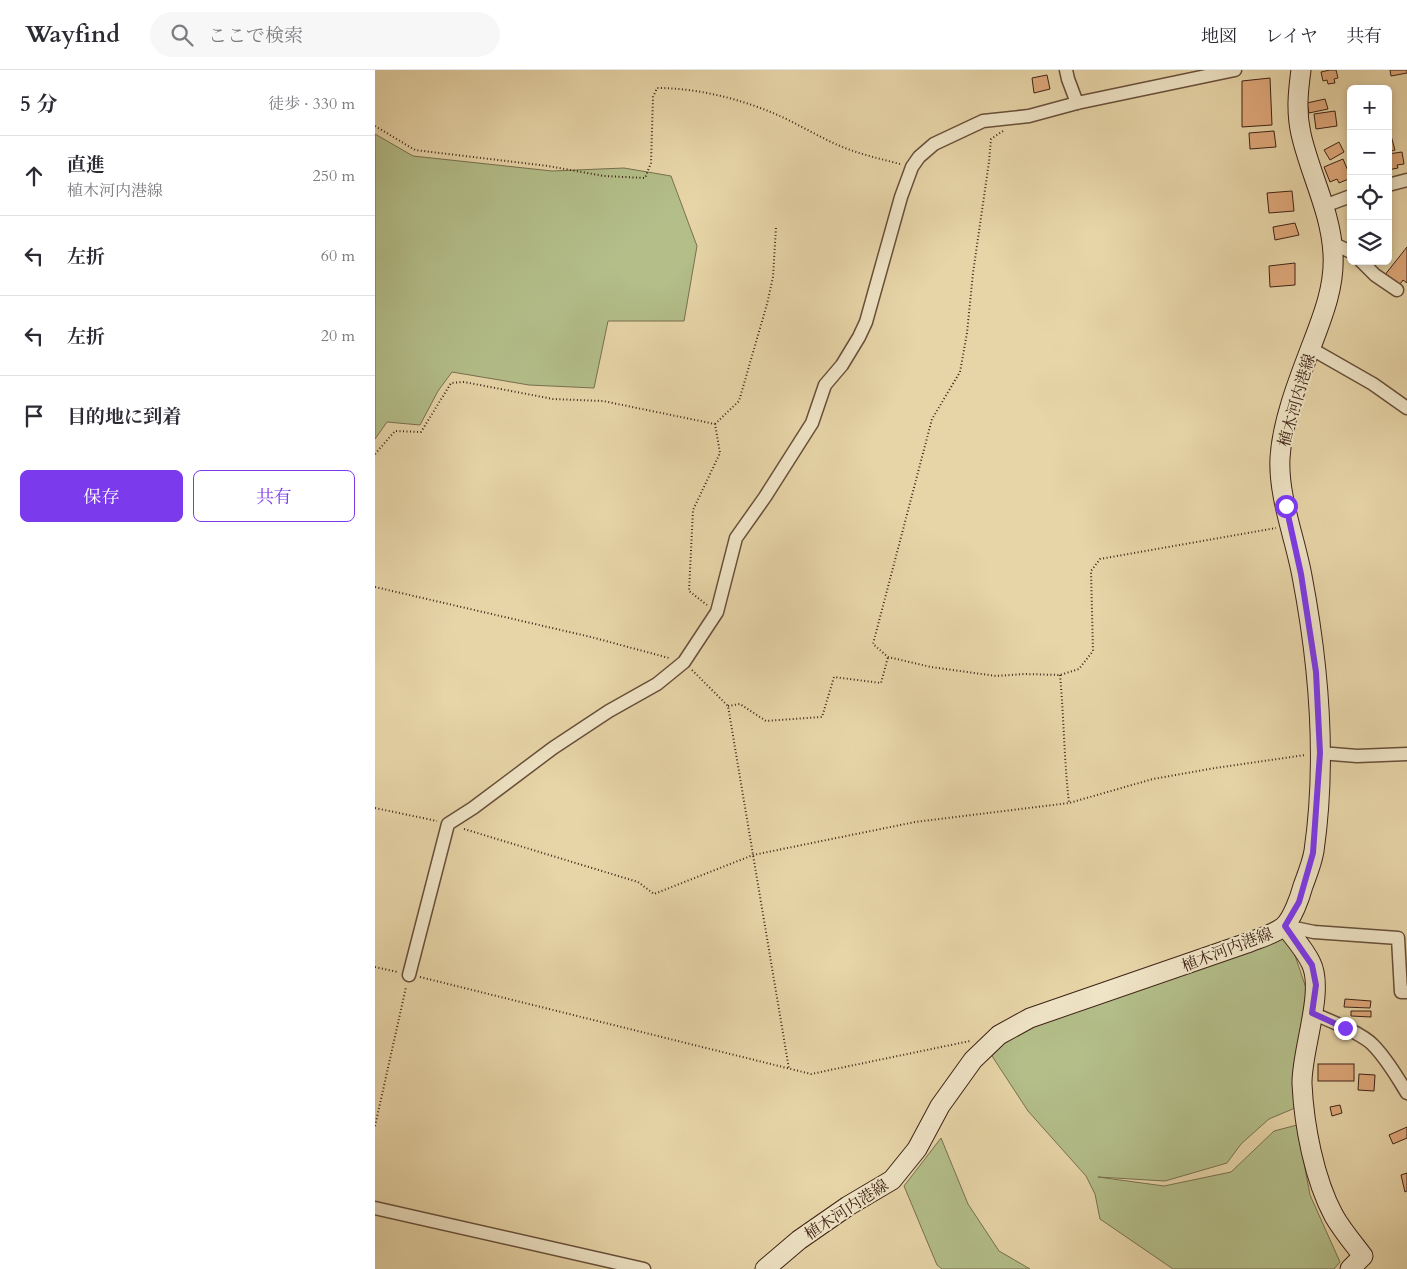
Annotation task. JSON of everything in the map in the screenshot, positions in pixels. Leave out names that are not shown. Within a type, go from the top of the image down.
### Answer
[{"type":"main road","name":"植木河内港線","points":[[765,1269],[799,1240],[848,1206],[891,1180],[917,1149],[940,1106],[973,1060],[999,1035],[1030,1018],[1249,942],[1285,926],[1299,902],[1313,853],[1320,753],[1316,672],[1301,574],[1280,475],[1280,457],[1287,420],[1310,348],[1325,311],[1332,277],[1333,254],[1324,206],[1301,134],[1297,100],[1301,70]]},
{"type":"main road","points":[[1285,926],[1312,965],[1316,985],[1302,1081],[1311,1150],[1322,1187],[1334,1216],[1361,1265]]},
{"type":"street","points":[[1066,70],[1077,103]]},
{"type":"street","points":[[409,975],[448,824],[473,808],[553,748],[657,684],[684,662],[717,612],[736,538],[797,448],[812,423],[825,385],[842,365],[866,322],[901,196],[912,167],[919,156],[933,144],[983,121],[1029,116],[1077,103],[1235,70]]},
{"type":"street","points":[[1392,184],[1407,180]]},
{"type":"street","points":[[1324,206],[1347,197]]},
{"type":"street","points":[[1332,244],[1347,250]]},
{"type":"street","points":[[1365,265],[1375,275],[1397,290]]},
{"type":"street","points":[[1310,348],[1373,384],[1407,408]]},
{"type":"street","points":[[1320,753],[1357,756],[1407,754]]},
{"type":"street","points":[[1285,926],[1314,932],[1398,938],[1401,992],[1407,992]]},
{"type":"street","points":[[1312,1013],[1345,1028],[1372,1044],[1407,1093]]},
{"type":"street","points":[[375,1208],[644,1269]]},
{"type":"path","points":[[375,126],[415,150],[548,166],[604,176],[645,178],[651,164],[653,97],[657,88],[673,88],[733,99],[773,113],[845,148],[912,167]]},
{"type":"path","points":[[1006,130],[991,139],[967,333],[960,372],[932,419],[873,644],[888,657],[931,667],[996,676],[1025,674],[1060,675],[1079,669],[1093,651],[1091,571],[1100,559],[1290,526]]},
{"type":"path","points":[[715,424],[739,401],[767,304],[773,276],[776,226]]},
{"type":"path","points":[[375,454],[395,432],[421,432],[451,383],[465,382],[553,399],[603,401],[715,424]]},
{"type":"path","points":[[715,424],[720,453],[693,510],[689,590],[717,612]]},
{"type":"path","points":[[375,587],[591,637],[684,662],[727,706],[789,1069]]},
{"type":"path","points":[[727,706],[740,704],[766,721],[822,718],[834,677],[881,684],[888,657]]},
{"type":"path","points":[[1060,675],[1069,803]]},
{"type":"path","points":[[375,808],[448,824],[639,882],[655,894],[753,855],[915,822],[1069,803],[1153,779],[1320,753]]},
{"type":"path","points":[[375,967],[811,1074],[971,1041]]},
{"type":"path","points":[[375,1126],[409,975]]},
{"type":"green space","points":[[375,134],[413,156],[552,171],[624,168],[671,176],[697,246],[684,321],[608,321],[594,388],[529,385],[452,372],[438,391],[420,425],[387,422],[375,439]]},
{"type":"green space","points":[[1285,926],[1307,991],[1300,1031],[1295,1108],[1269,1119],[1241,1144],[1227,1163],[1165,1181],[1098,1177],[1164,1186],[1231,1172],[1274,1131],[1297,1125],[1310,1195],[1340,1262],[1334,1269],[1173,1269],[1100,1219],[1095,1194],[1086,1176],[1028,1111],[992,1056],[1030,1018]]},
{"type":"green space","points":[[941,1138],[968,1204],[999,1251],[1030,1269],[942,1269],[937,1265],[904,1186]]},
{"type":"building","points":[[1336,70],[1338,78],[1334,79],[1335,83],[1328,84],[1327,80],[1323,81],[1321,72]]},
{"type":"building","points":[[1390,70],[1407,70],[1407,73],[1391,76]]},
{"type":"building","points":[[1047,75],[1050,89],[1034,93],[1032,78]]},
{"type":"building","points":[[1270,78],[1272,125],[1242,127],[1242,81]]},
{"type":"building","points":[[1325,99],[1328,109],[1309,113],[1307,103]]},
{"type":"building","points":[[1335,111],[1337,126],[1316,129],[1314,114]]},
{"type":"building","points":[[1274,131],[1276,147],[1250,149],[1249,133]]},
{"type":"building","points":[[1392,139],[1395,150],[1392,151]]},
{"type":"building","points":[[1339,142],[1344,152],[1330,160],[1324,150]]},
{"type":"building","points":[[1402,152],[1404,164],[1397,165],[1398,168],[1392,169],[1392,153]]},
{"type":"building","points":[[1343,159],[1347,168],[1347,180],[1339,183],[1337,179],[1330,182],[1324,167]]},
{"type":"building","points":[[1292,191],[1294,211],[1269,213],[1267,193]]},
{"type":"building","points":[[1295,223],[1299,235],[1275,240],[1273,227]]},
{"type":"building","points":[[1407,247],[1407,283],[1403,280],[1398,287],[1384,276]]},
{"type":"building","points":[[1295,263],[1295,285],[1270,287],[1269,266]]},
{"type":"building","points":[[1345,999],[1371,1001],[1370,1008],[1344,1007]]},
{"type":"building","points":[[1351,1011],[1371,1011],[1371,1017],[1351,1016]]},
{"type":"building","points":[[1318,1064],[1354,1064],[1354,1081],[1318,1081]]},
{"type":"building","points":[[1359,1074],[1375,1075],[1374,1091],[1358,1090]]},
{"type":"building","points":[[1340,1105],[1342,1113],[1332,1116],[1330,1107]]},
{"type":"building","points":[[1407,1127],[1407,1138],[1393,1144],[1389,1135]]},
{"type":"building","points":[[1407,1173],[1407,1191],[1405,1192],[1401,1175]]},
{"type":"route","points":[[1286,506],[1306,597],[1316,672],[1320,753],[1313,853],[1299,902],[1285,926],[1312,965],[1316,985],[1312,1013],[1345,1028]]}]
